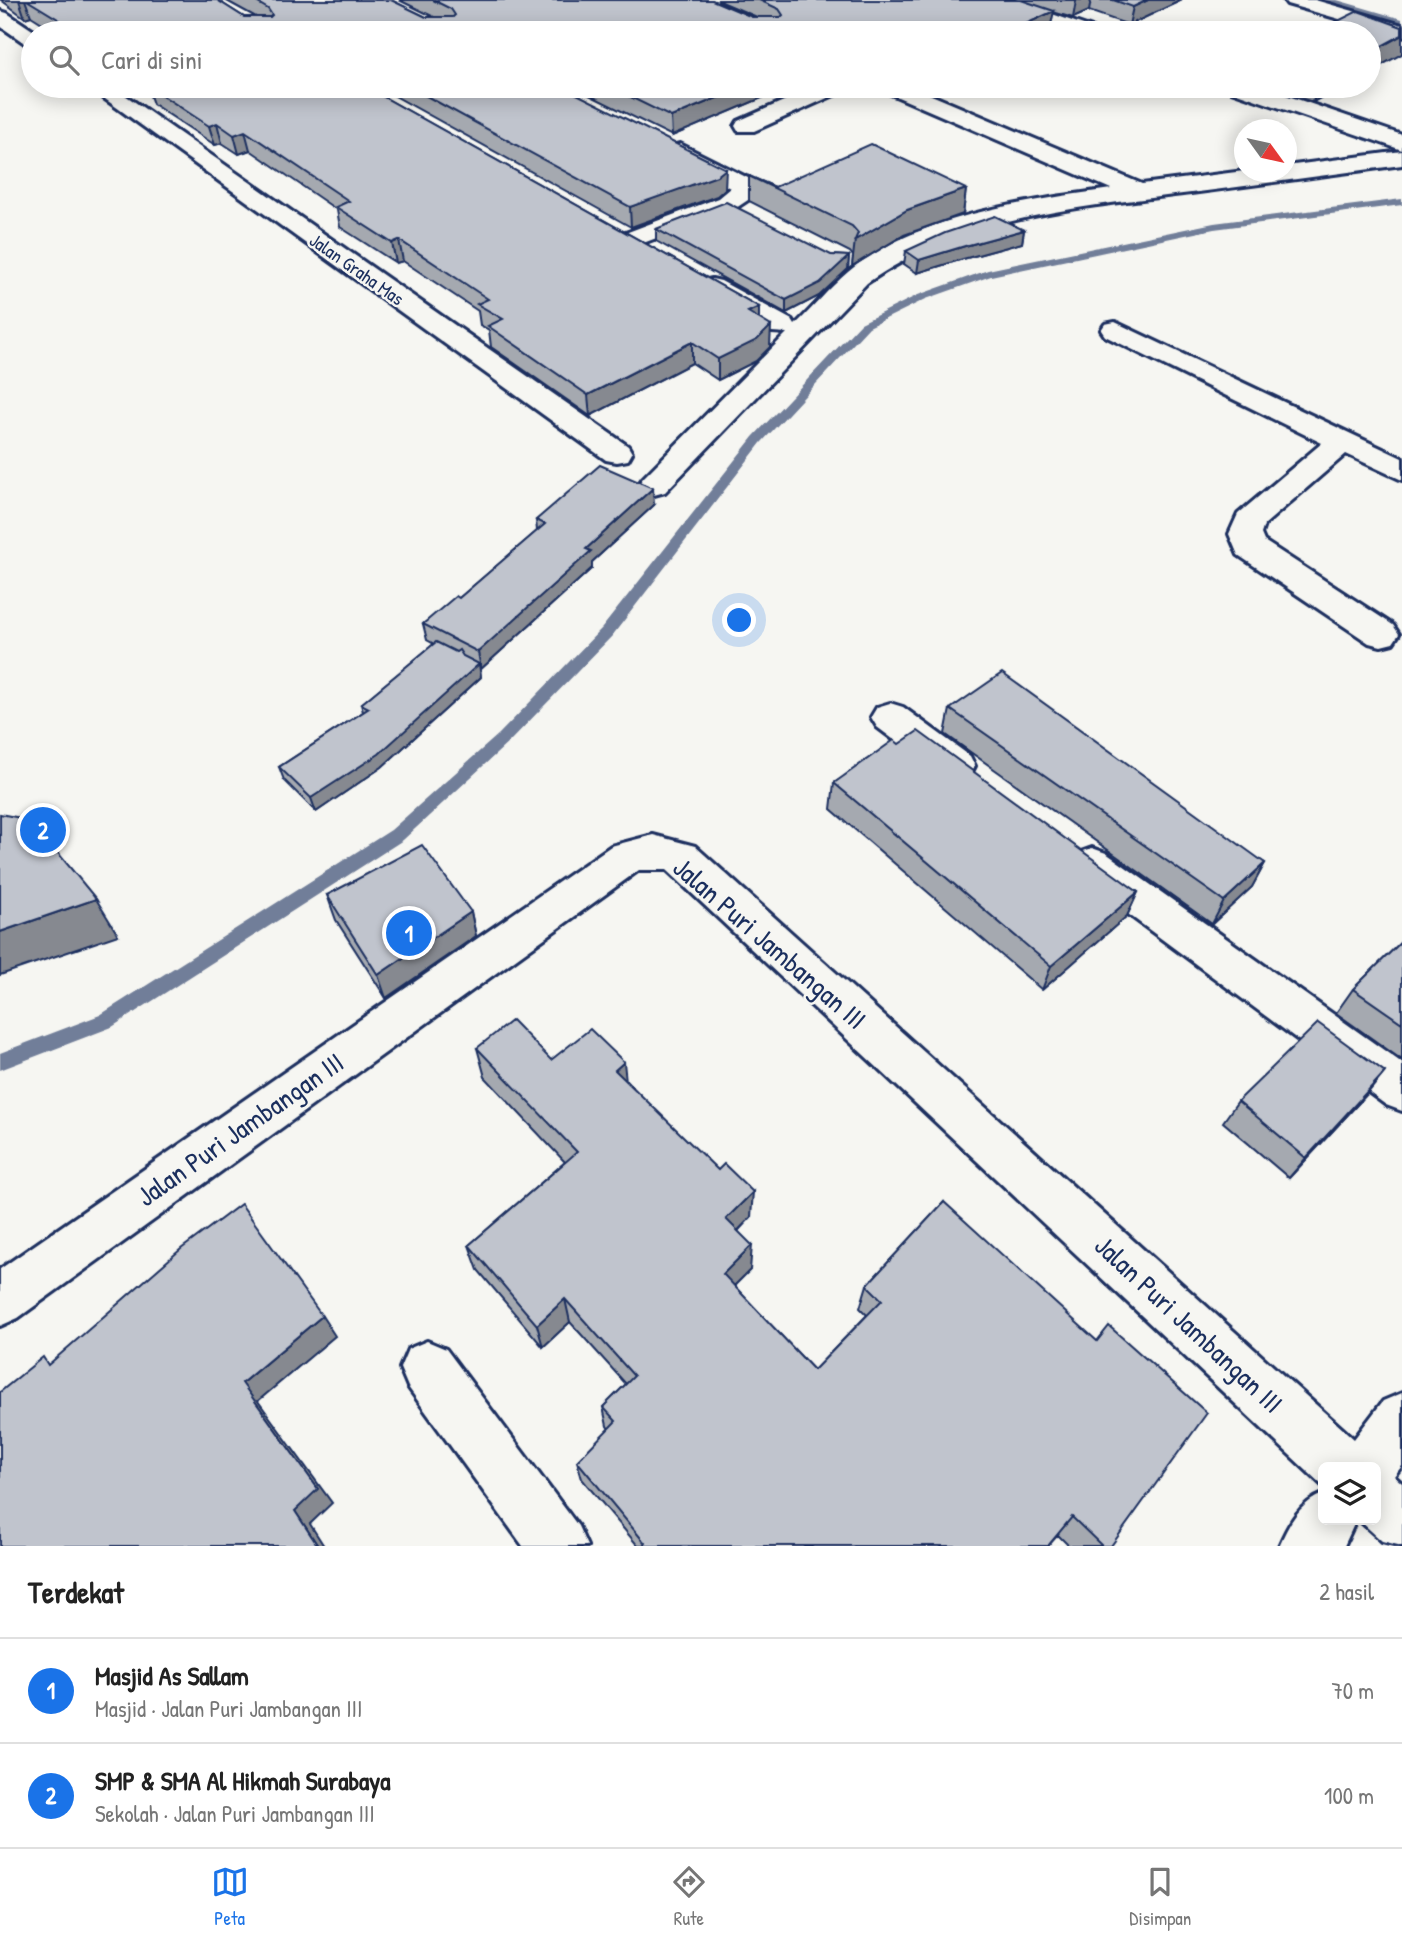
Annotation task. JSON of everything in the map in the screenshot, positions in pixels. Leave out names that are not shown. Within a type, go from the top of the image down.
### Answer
[{"type":"street","points":[[993,0],[1053,21]]},
{"type":"street","points":[[1294,0],[1367,21]]},
{"type":"street","points":[[1359,0],[1402,12]]},
{"type":"street","points":[[0,17],[21,32]]},
{"type":"street","points":[[1381,25],[1402,31]]},
{"type":"street","name":"Jalan Graha Mas","points":[[115,98],[617,453]]},
{"type":"street","points":[[746,126],[808,98]]},
{"type":"street","points":[[920,98],[1139,192]]},
{"type":"street","points":[[1273,98],[1402,143]]},
{"type":"street","points":[[629,240],[738,209],[738,195],[743,185],[656,139]]},
{"type":"street","points":[[654,485],[858,277],[888,254],[932,235],[1030,209],[1402,158]]},
{"type":"street","points":[[605,226],[652,253]]},
{"type":"street","points":[[688,273],[782,326]]},
{"type":"street","points":[[1115,330],[1402,470]]},
{"type":"street","points":[[1343,441],[1249,521],[1245,534],[1250,547],[1381,634]]},
{"type":"street","points":[[890,718],[990,790]]},
{"type":"street","points":[[1057,839],[1402,1090]]},
{"type":"street","name":"Jalan Puri Jambangan III","points":[[0,1300],[625,859],[637,853],[663,852],[681,858],[1339,1462]]},
{"type":"street","points":[[428,1368],[558,1546]]},
{"type":"street","points":[[1371,1462],[1402,1420]]},
{"type":"street","points":[[1381,1502],[1402,1521]]},
{"type":"street","points":[[1308,1546],[1324,1525]]},
{"type":"building","points":[[27,0],[217,0],[244,17],[272,15],[268,9],[253,0],[391,0],[426,17],[455,15],[451,9],[433,0],[712,0],[752,17],[783,15],[779,9],[759,0],[1021,0],[1054,11],[1032,21],[61,21]]},
{"type":"building","points":[[1113,0],[1148,0],[1133,7]]},
{"type":"building","points":[[1358,11],[1402,27],[1402,35],[1381,46],[1381,21],[1338,21]]},
{"type":"building","points":[[166,98],[385,98],[759,307],[748,312],[771,326],[757,340],[718,359],[692,342],[588,395],[488,326],[503,319],[477,304],[488,299],[399,240],[392,243],[336,207],[349,201],[245,131],[234,135],[217,123],[209,126]]},
{"type":"building","points":[[430,98],[585,98],[726,169],[717,176],[630,207]]},
{"type":"building","points":[[632,98],[717,98],[671,117]]},
{"type":"building","points":[[871,144],[966,189],[907,210],[855,240],[858,233],[852,226],[749,176],[775,187]]},
{"type":"building","points":[[726,202],[831,255],[849,256],[820,283],[786,300],[656,229]]},
{"type":"building","points":[[995,216],[1024,230],[919,260],[906,251],[945,233]]},
{"type":"building","points":[[600,465],[653,488],[586,549],[591,551],[478,652],[423,624],[456,596],[459,598],[545,524],[536,520]]},
{"type":"building","points":[[436,642],[456,652],[459,650],[463,656],[479,664],[379,754],[311,798],[279,767],[369,708],[361,704]]},
{"type":"building","points":[[1002,673],[1265,863],[1224,901],[950,709]]},
{"type":"building","points":[[918,731],[1138,892],[1051,966],[834,783],[894,740],[899,744]]},
{"type":"building","points":[[0,814],[31,820],[96,899],[0,932]]},
{"type":"building","points":[[422,845],[471,912],[378,975],[327,895]]},
{"type":"building","points":[[1402,941],[1402,1023],[1353,989]]},
{"type":"building","points":[[512,1020],[551,1060],[590,1029],[624,1062],[615,1070],[718,1170],[724,1164],[753,1192],[726,1219],[752,1245],[723,1274],[814,1370],[882,1300],[867,1285],[944,1202],[1097,1341],[1109,1326],[1207,1413],[1111,1546],[1102,1546],[1072,1517],[1048,1546],[642,1546],[645,1543],[577,1461],[616,1421],[603,1407],[634,1376],[565,1299],[537,1325],[469,1245],[577,1152],[477,1048]]},
{"type":"building","points":[[1318,1023],[1385,1072],[1306,1158],[1238,1101]]},
{"type":"building","points":[[241,1204],[322,1316],[242,1383],[318,1489],[295,1511],[318,1546],[0,1546],[0,1392],[43,1357],[48,1365],[181,1249]]},
{"type":"waterway","points":[[1328,0],[1402,22]]},
{"type":"waterway","points":[[0,1062],[106,1021],[397,835],[504,738],[607,632],[757,440],[865,325],[922,297],[988,273],[1214,226],[1402,202]]},
{"type":"place","name":"SMP & SMA Al Hikmah Surabaya","points":[[43,830]]},
{"type":"place","name":"Masjid As Sallam","points":[[409,933]]}]
